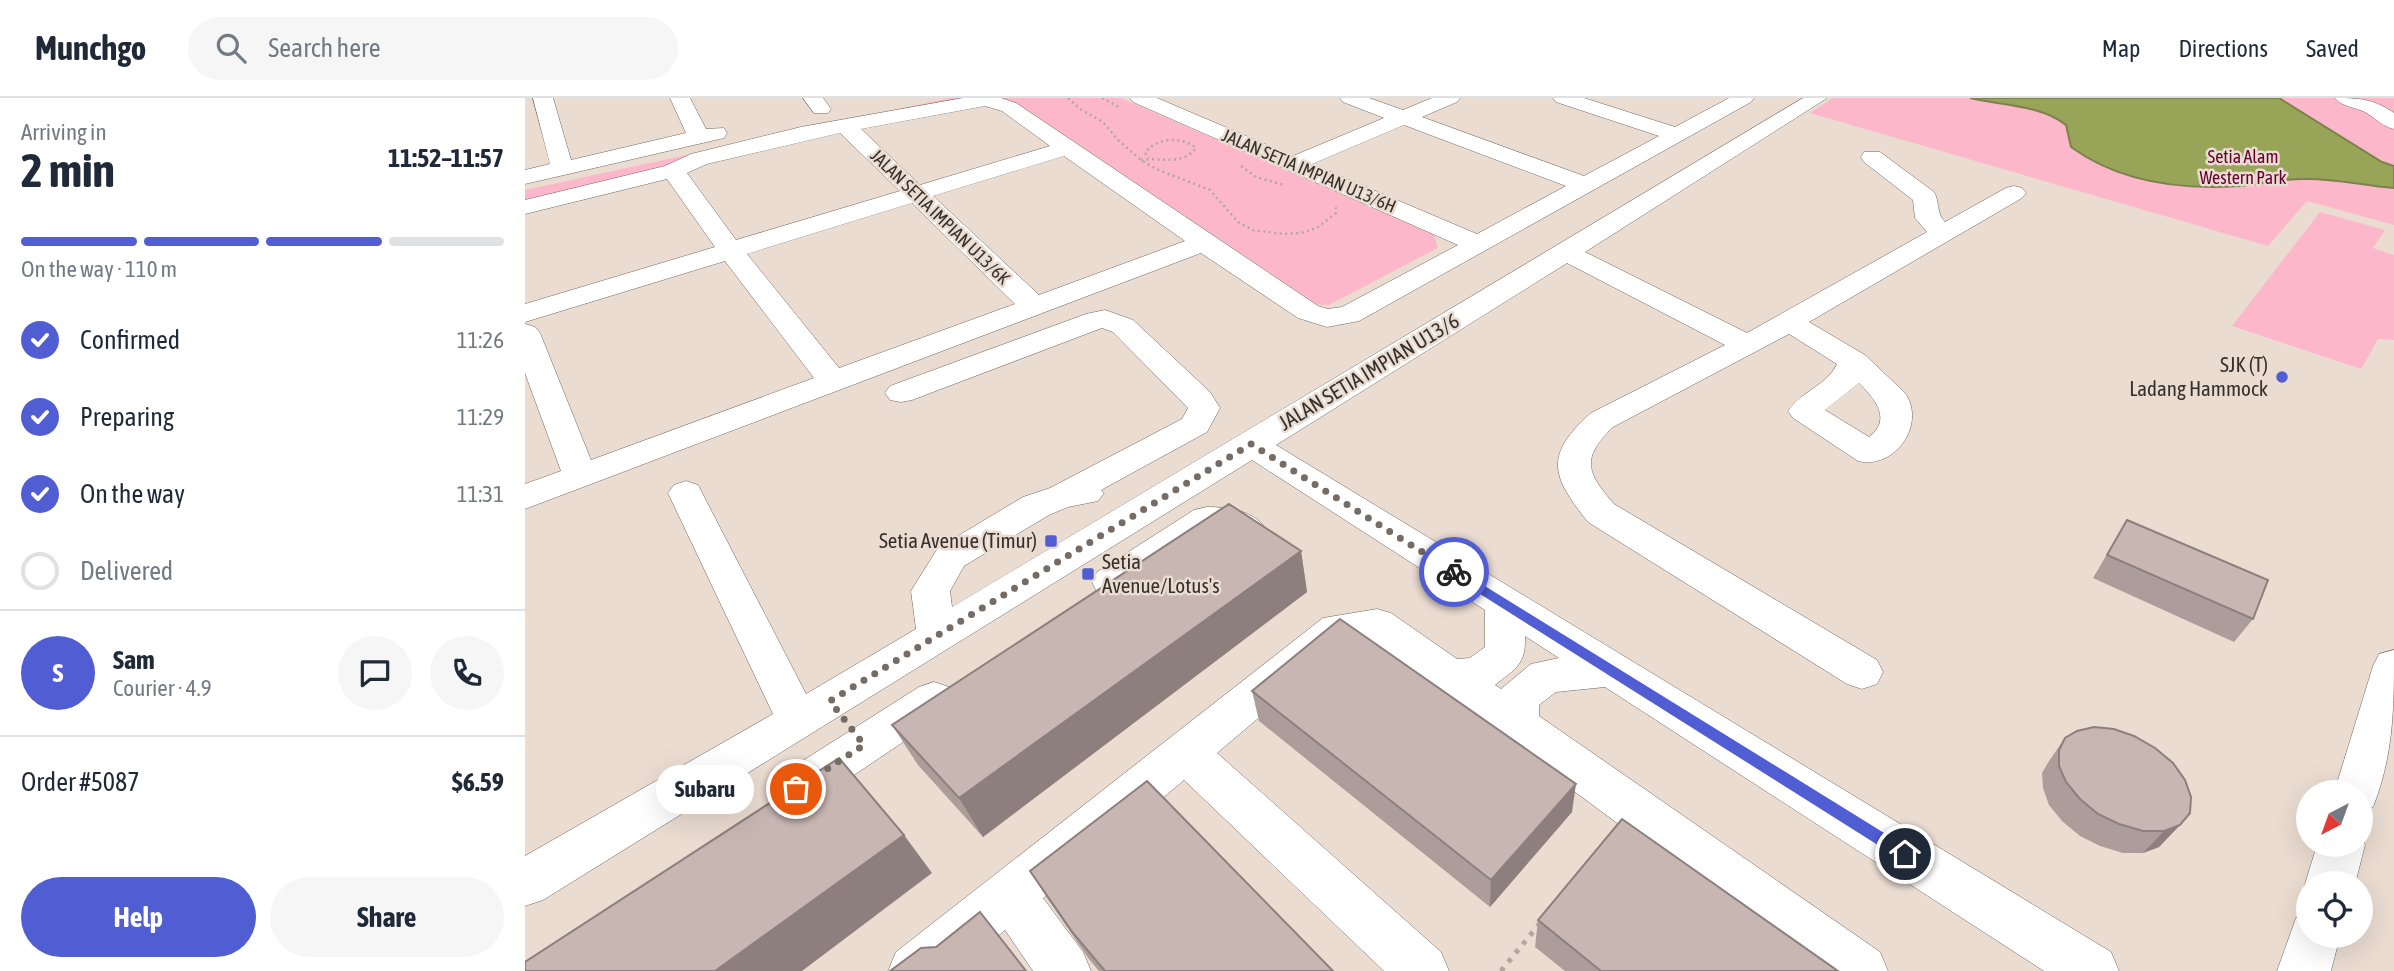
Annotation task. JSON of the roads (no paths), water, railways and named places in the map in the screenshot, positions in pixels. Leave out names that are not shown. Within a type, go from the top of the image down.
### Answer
[{"type":"street","points":[[543,98],[562,168]]},
{"type":"street","points":[[680,98],[699,137]]},
{"type":"street","points":[[1168,110],[1200,98]]},
{"type":"street","points":[[1350,98],[1585,185]]},
{"type":"street","points":[[1293,175],[1403,118],[1450,98]]},
{"type":"street","points":[[1563,98],[1677,135]]},
{"type":"street","points":[[525,207],[673,171],[712,156],[801,134],[847,128],[986,100],[1009,107],[1204,243],[1308,312],[1327,318],[1349,315],[1744,98]]},
{"type":"street","name":"JALAN SETIA IMPIAN U13/6","points":[[525,883],[814,711],[1817,98]]},
{"type":"street","points":[[2344,98],[2371,107],[2394,123]]},
{"type":"street","points":[[525,177],[699,137],[817,104],[855,103]]},
{"type":"street","name":"JALAN SETIA IMPIAN U13/6H","points":[[1132,104],[1168,110],[1293,175],[1478,244]]},
{"type":"street","name":"JALAN SETIA IMPIAN U13/6K","points":[[847,128],[1034,306]]},
{"type":"street","points":[[525,313],[1066,148]]},
{"type":"street","points":[[1872,157],[1925,197],[1927,218],[1942,233]]},
{"type":"street","points":[[673,171],[730,250],[833,381]]},
{"type":"street","points":[[1862,672],[1601,513],[1583,492],[1573,470],[1573,453],[1582,437],[1602,420],[1748,345],[2014,193]]},
{"type":"street","points":[[525,497],[1204,243]]},
{"type":"street","points":[[1565,252],[1748,345]]},
{"type":"street","points":[[901,393],[1096,320],[1105,319],[1123,326],[1199,399],[1204,408],[1195,425],[1062,496],[1036,506],[951,557],[930,591],[937,636]]},
{"type":"street","points":[[1788,321],[1854,361]]},
{"type":"street","points":[[525,333],[580,476]]},
{"type":"street","points":[[1251,444],[2092,971]]},
{"type":"street","points":[[687,493],[814,711],[864,745]]},
{"type":"street","points":[[1062,496],[1087,493],[1151,505]]},
{"type":"street","points":[[1073,608],[1200,522],[1214,517],[1242,526],[1283,555]]},
{"type":"street","points":[[1452,676],[1479,674],[1505,654],[1506,604]]},
{"type":"street","points":[[915,971],[1337,629],[1377,624],[1861,971]]},
{"type":"street","points":[[2361,780],[2394,666]]},
{"type":"street","points":[[1517,722],[1518,698],[1546,676],[1612,670]]},
{"type":"street","points":[[771,806],[969,676]]},
{"type":"street","points":[[1185,752],[1422,971]]},
{"type":"street","points":[[1010,894],[1064,971]]},
{"type":"street","points":[[2304,971],[2311,948]]},
{"type":"place","name":"SJK (T) Ladang Hammock","points":[[2282,377]]},
{"type":"place","name":"Setia Avenue (Timur)","points":[[1051,541]]},
{"type":"place","name":"Setia Avenue/Lotus's","points":[[1088,574]]},
{"type":"place","name":"Subaru","points":[[796,789]]},
{"type":"park label","name":"Setia Alam Western Park","points":[[2243,167]]}]
